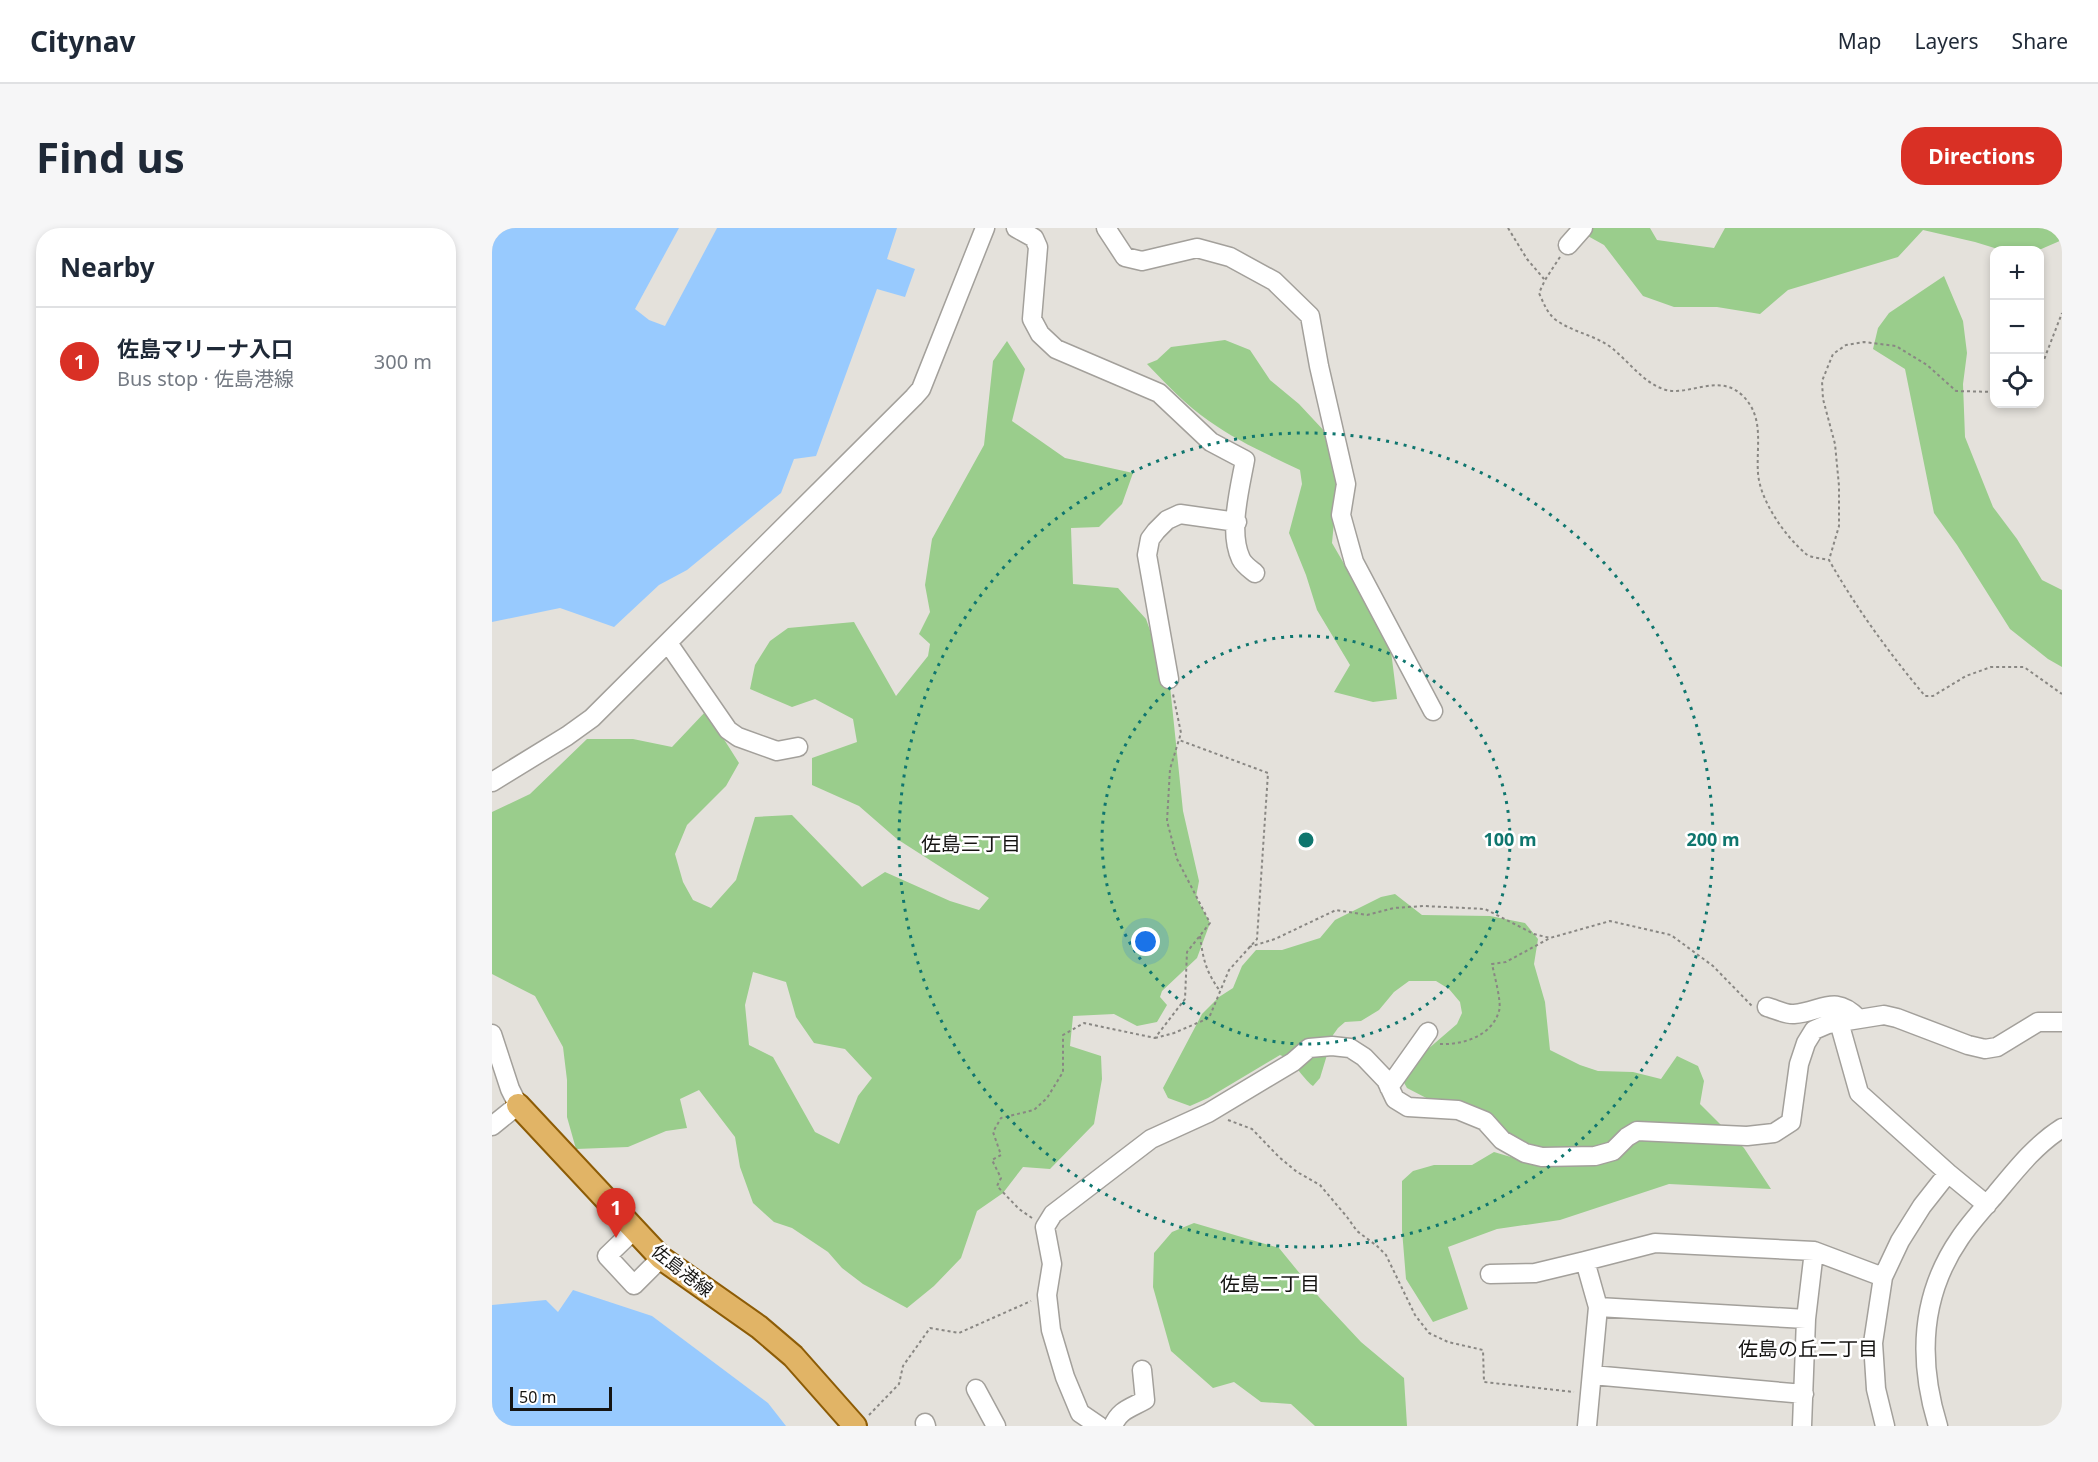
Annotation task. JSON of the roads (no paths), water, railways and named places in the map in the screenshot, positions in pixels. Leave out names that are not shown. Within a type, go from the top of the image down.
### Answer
[{"type":"main road","name":"佐島港線","points":[[518,1105],[661,1258],[759,1327],[793,1356],[861,1422]]},
{"type":"street","points":[[492,782],[592,718],[921,389],[985,228]]},
{"type":"street","points":[[1016,228],[1034,238],[1038,247],[1032,319],[1040,334],[1056,349],[1159,393],[1211,442],[1245,460],[1238,499],[1236,539],[1242,561],[1255,573]]},
{"type":"street","points":[[1106,228],[1125,257],[1142,261],[1197,248],[1230,257],[1274,281],[1310,316],[1318,366],[1346,483],[1341,515],[1354,562],[1433,711]]},
{"type":"street","points":[[1568,245],[1583,228]]},
{"type":"street","points":[[1169,679],[1147,555],[1150,539],[1167,520],[1180,514],[1237,522]]},
{"type":"street","points":[[668,643],[728,730],[738,737],[777,751],[798,747]]},
{"type":"street","points":[[1767,1006],[1792,1015],[1822,1006],[1836,1006],[1849,1009],[1859,1019]]},
{"type":"street","points":[[1099,1426],[1080,1413],[1065,1377],[1051,1330],[1047,1295],[1052,1264],[1045,1227],[1053,1214],[1150,1139],[1208,1113],[1293,1062],[1309,1048],[1332,1046],[1350,1048],[1364,1057],[1386,1080],[1395,1100],[1408,1107],[1458,1110],[1485,1121],[1502,1140],[1525,1153],[1542,1157],[1595,1156],[1613,1151],[1637,1131],[1747,1136],[1774,1133],[1791,1122],[1799,1064],[1806,1043],[1814,1030],[1839,1022],[1884,1015],[1968,1046],[1985,1049],[1997,1047],[2038,1022],[2062,1022]]},
{"type":"street","points":[[1839,1022],[1859,1093],[1987,1205]]},
{"type":"street","points":[[1389,1087],[1428,1032]]},
{"type":"street","points":[[492,1034],[510,1089],[518,1105],[492,1126]]},
{"type":"street","points":[[1938,1426],[1929,1396],[1924,1344],[1930,1306],[1941,1271],[1960,1238],[2025,1159],[2048,1136],[2062,1128]]},
{"type":"street","points":[[1885,1426],[1876,1389],[1873,1343],[1883,1276],[1900,1241],[1922,1206],[1948,1173]]},
{"type":"street","points":[[634,1230],[607,1256],[634,1285],[661,1258]]},
{"type":"street","points":[[1490,1274],[1535,1273],[1654,1243],[1814,1251],[1883,1276]]},
{"type":"street","points":[[1802,1426],[1806,1319],[1814,1251]]},
{"type":"street","points":[[1585,1261],[1598,1307],[1587,1426]]},
{"type":"street","points":[[1598,1307],[1806,1319]]},
{"type":"street","points":[[1113,1426],[1116,1419],[1128,1407],[1145,1400],[1142,1370]]},
{"type":"street","points":[[1592,1375],[1804,1394]]},
{"type":"street","points":[[976,1389],[996,1426]]},
{"type":"water","points":[[492,228],[897,228],[887,259],[915,269],[905,297],[877,289],[816,456],[794,459],[781,493],[687,570],[659,585],[614,627],[560,608],[492,622]]},
{"type":"water","points":[[573,1290],[652,1316],[768,1403],[786,1426],[492,1426],[492,1305],[546,1300],[558,1312]]},
{"type":"place","name":"佐島マリーナ入口","points":[[616,1238]]},
{"type":"district","name":"佐島三丁目","points":[[971,844]]},
{"type":"district","name":"佐島二丁目","points":[[1270,1284]]},
{"type":"district","name":"佐島の丘二丁目","points":[[1808,1349]]}]
